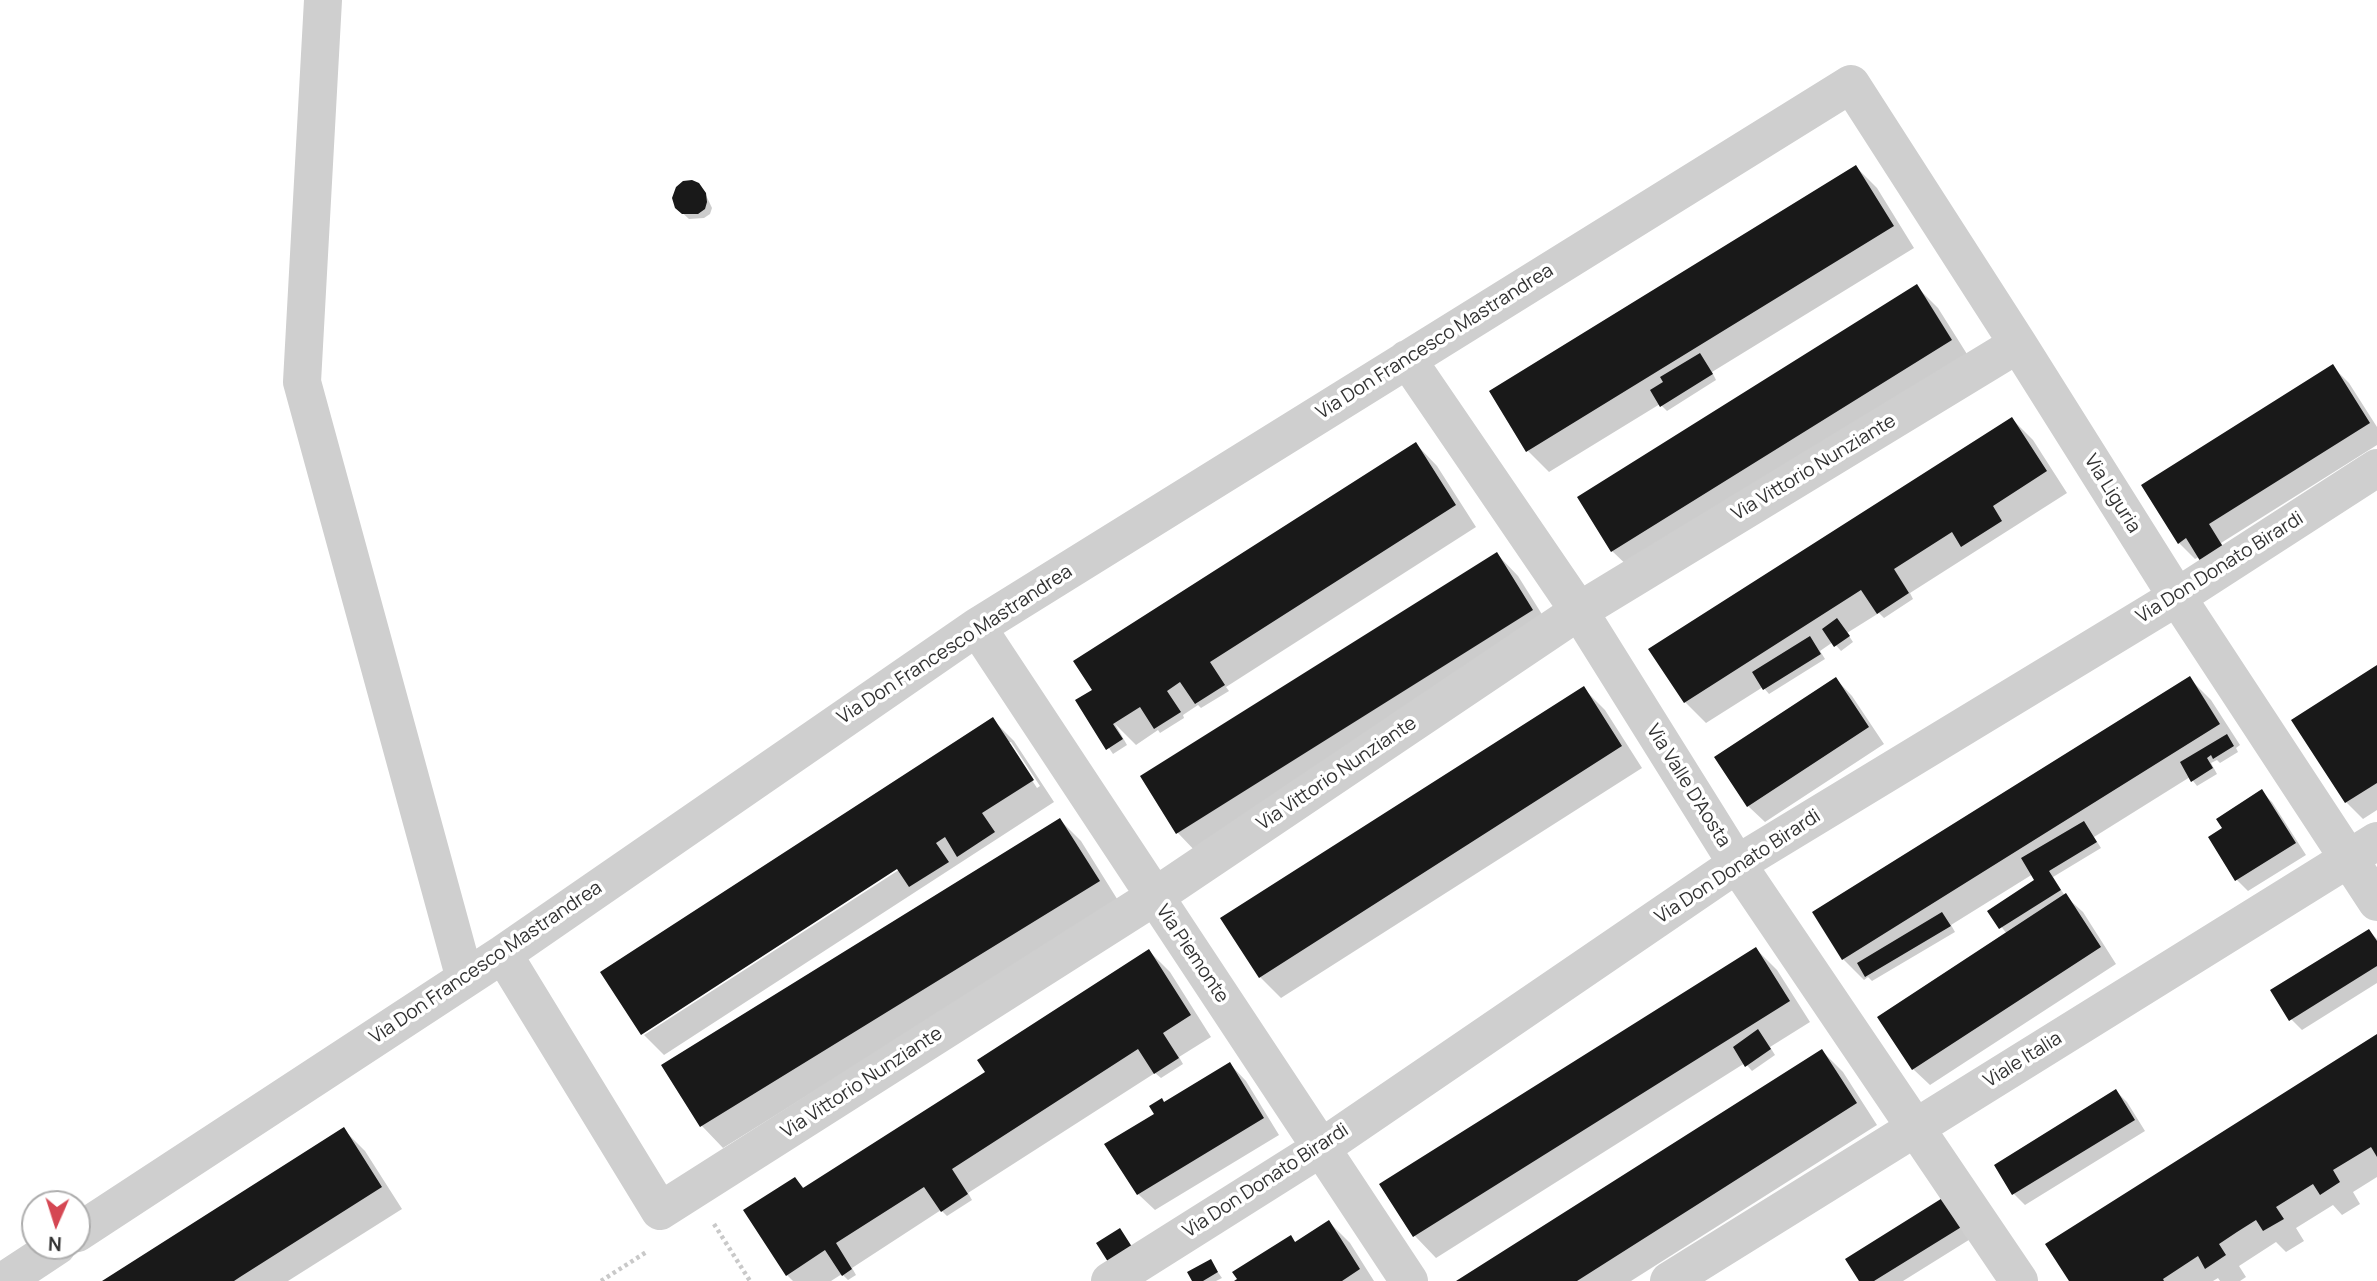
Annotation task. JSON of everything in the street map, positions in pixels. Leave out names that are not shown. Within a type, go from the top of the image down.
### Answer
[{"type":"street","points":[[323,0],[302,382],[465,979]]},
{"type":"street","name":"Via Don Francesco Mastrandrea","points":[[91,1224],[503,954],[977,627],[1851,84]]},
{"type":"street","name":"Via Liguria","points":[[1851,84],[2177,597],[2363,850],[2377,902]]},
{"type":"street","name":"Via Vittorio Nunziante","points":[[503,954],[660,1211],[1154,897],[1579,611],[2018,344]]},
{"type":"street","name":"Via Valle D'Aosta","points":[[1407,359],[1579,611],[1737,864],[2020,1281]]},
{"type":"street","name":"Via Don Donato Birardi","points":[[1110,1281],[1321,1147],[1737,864],[2177,597],[2377,468]]},
{"type":"street","name":"Via Piemonte","points":[[977,627],[1409,1281]]},
{"type":"street","name":"Viale Italia","points":[[1670,1281],[2363,850]]},
{"type":"street","points":[[4,1281],[36,1260]]},
{"type":"path","points":[[693,1191],[750,1281]]},
{"type":"building","points":[[1856,165],[1894,226],[1526,452],[1489,391]]},
{"type":"building","points":[[692,180],[699,183],[706,193],[705,209],[698,214],[682,214],[675,208],[672,198],[676,187],[683,181]]},
{"type":"building","points":[[1917,284],[1952,340],[1611,552],[1577,497]]},
{"type":"building","points":[[1700,353],[1713,374],[1660,407],[1650,390],[1663,382],[1660,377]]},
{"type":"building","points":[[2333,364],[2370,423],[2209,524],[2225,550],[2202,564],[2186,538],[2178,544],[2141,485]]},
{"type":"building","points":[[2012,417],[2047,471],[1993,506],[2002,521],[1961,547],[1952,532],[1894,569],[1909,593],[1877,614],[1861,590],[1684,703],[1648,649]]},
{"type":"building","points":[[1416,442],[1456,505],[1210,662],[1225,685],[1195,704],[1180,682],[1167,691],[1181,712],[1154,729],[1140,707],[1113,724],[1123,739],[1106,750],[1075,700],[1092,690],[1073,661]]},
{"type":"building","points":[[1497,552],[1533,610],[1176,834],[1140,776]]},
{"type":"building","points":[[1837,618],[1850,636],[1834,647],[1822,629]]},
{"type":"building","points":[[1810,636],[1821,654],[1763,690],[1752,672]]},
{"type":"building","points":[[2377,665],[2377,783],[2345,803],[2291,720]]},
{"type":"building","points":[[2190,676],[2220,724],[1842,960],[1812,912]]},
{"type":"building","points":[[1836,677],[1869,727],[1747,807],[1714,757]]},
{"type":"building","points":[[1584,686],[1622,746],[1259,978],[1220,918]]},
{"type":"building","points":[[993,717],[1034,780],[982,813],[995,832],[957,857],[945,837],[936,843],[949,862],[909,887],[897,869],[641,1035],[600,972]]},
{"type":"building","points":[[2227,734],[2234,746],[2213,759],[2211,755],[2207,758],[2213,768],[2191,782],[2180,762]]},
{"type":"building","points":[[2262,789],[2296,843],[2235,881],[2208,837],[2222,828],[2216,819]]},
{"type":"building","points":[[1060,818],[1100,881],[700,1127],[661,1065]]},
{"type":"building","points":[[2084,821],[2097,842],[2049,871],[2061,890],[1999,929],[1987,911],[2034,880],[2021,858]]},
{"type":"building","points":[[2066,893],[2101,947],[1912,1070],[1877,1017]]},
{"type":"building","points":[[1942,912],[1951,926],[1865,977],[1857,963]]},
{"type":"building","points":[[2369,929],[2377,941],[2377,966],[2289,1021],[2270,990]]},
{"type":"building","points":[[1756,947],[1790,1001],[1413,1237],[1379,1184]]},
{"type":"building","points":[[1149,949],[1191,1015],[1163,1033],[1179,1058],[1154,1074],[1138,1049],[952,1169],[968,1194],[941,1212],[924,1187],[836,1243],[852,1269],[842,1276],[825,1250],[786,1276],[743,1210],[795,1177],[803,1188],[985,1072],[977,1060]]},
{"type":"building","points":[[1758,1029],[1771,1049],[1745,1067],[1733,1047]]},
{"type":"building","points":[[2377,1034],[2377,1157],[2371,1147],[2333,1170],[2340,1182],[2320,1195],[2313,1184],[2276,1207],[2284,1219],[2263,1231],[2256,1220],[2237,1232],[2219,1244],[2226,1255],[2205,1269],[2198,1256],[2163,1279],[2164,1281],[2069,1281],[2045,1244]]},
{"type":"building","points":[[1822,1049],[1857,1103],[1577,1281],[1456,1281]]},
{"type":"building","points":[[1230,1062],[1264,1118],[1137,1195],[1104,1144],[1154,1114],[1149,1106],[1162,1098],[1164,1102]]},
{"type":"building","points":[[2116,1089],[2135,1120],[2012,1195],[1994,1165]]},
{"type":"building","points":[[344,1127],[382,1187],[234,1281],[102,1281]]},
{"type":"building","points":[[1944,1197],[1963,1226],[1874,1281],[1859,1281],[1845,1259]]},
{"type":"building","points":[[1329,1220],[1360,1269],[1342,1281],[1234,1281],[1237,1279],[1232,1272],[1291,1235],[1295,1242]]},
{"type":"building","points":[[1120,1228],[1134,1250],[1110,1265],[1096,1243]]},
{"type":"building","points":[[1211,1259],[1218,1272],[1203,1281],[1192,1281],[1187,1272]]}]
